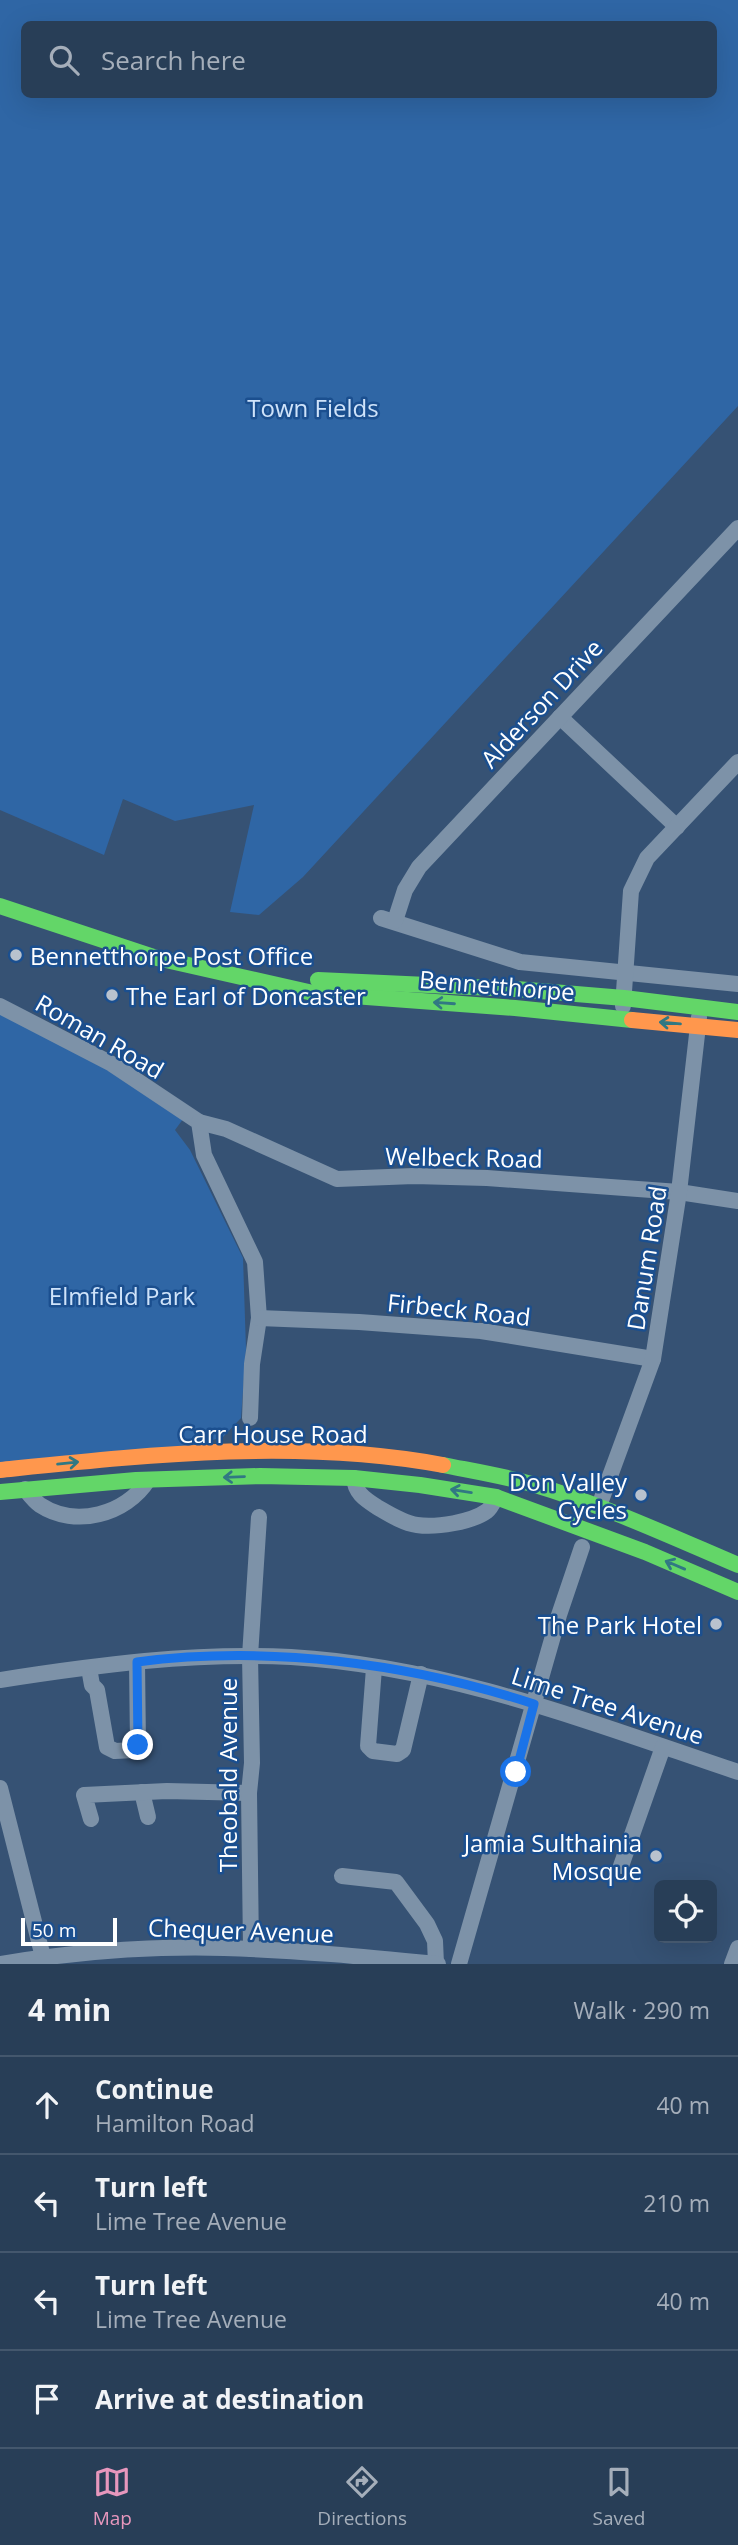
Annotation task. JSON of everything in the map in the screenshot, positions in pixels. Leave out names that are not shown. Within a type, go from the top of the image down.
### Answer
[{"type":"main road","name":"Bennetthorpe","points":[[0,906],[157,958],[313,993],[515,1007],[738,1030]]},
{"type":"main road","name":"Bennetthorpe","points":[[253,978],[516,989],[624,998],[738,1012]]},
{"type":"main road","name":"Carr House Road","points":[[0,1470],[185,1454],[312,1451],[376,1456],[502,1476],[599,1506],[738,1565]]},
{"type":"main road","name":"Carr House Road","points":[[0,1492],[148,1480],[260,1476],[355,1478],[420,1485],[496,1497],[632,1547],[738,1592]]},
{"type":"street","name":"Alderson Drive","points":[[388,920],[419,867],[738,528]]},
{"type":"street","points":[[560,717],[677,827]]},
{"type":"street","points":[[622,1019],[631,891],[638,874],[647,858],[738,762]]},
{"type":"street","name":"Bennetthorpe","points":[[388,920],[520,962],[738,984]]},
{"type":"street","name":"Bennetthorpe","points":[[516,989],[520,962]]},
{"type":"street","name":"Roman Road","points":[[0,1006],[112,1064],[199,1122]]},
{"type":"street","name":"Danum Road","points":[[599,1506],[653,1359],[679,1192],[701,1008]]},
{"type":"street","points":[[199,1122],[204,1156],[255,1262],[259,1318],[252,1364],[250,1418]]},
{"type":"street","name":"Welbeck Road","points":[[199,1122],[226,1129],[337,1179],[414,1176],[487,1178],[679,1192],[738,1201]]},
{"type":"street","name":"Firbeck Road","points":[[259,1318],[481,1331],[653,1359]]},
{"type":"street","name":"Carr House Road","points":[[355,1478],[355,1487],[362,1497],[389,1515],[416,1525],[443,1526],[460,1521],[488,1510],[496,1497]]},
{"type":"street","points":[[24,1489],[39,1504],[66,1517],[97,1516],[128,1503],[148,1480]]},
{"type":"street","name":"Theobald Avenue","points":[[251,1949],[250,1656],[259,1517]]},
{"type":"street","points":[[459,1964],[559,1615],[582,1547]]},
{"type":"street","name":"Lime Tree Avenue","points":[[0,1680],[198,1656],[306,1659],[421,1674],[494,1691],[738,1772]]},
{"type":"street","points":[[89,1668],[92,1685],[97,1690],[107,1747],[114,1751],[134,1750],[138,1745],[137,1662]]},
{"type":"street","points":[[374,1668],[368,1746],[373,1751],[397,1754],[403,1750],[421,1674]]},
{"type":"street","points":[[621,1866],[663,1747]]},
{"type":"street","points":[[0,1788],[43,1957]]},
{"type":"street","points":[[142,1792],[148,1817]]},
{"type":"street","points":[[90,1819],[84,1795],[142,1792],[249,1793]]},
{"type":"street","points":[[342,1876],[396,1882],[427,1924],[435,1941],[437,1964]]},
{"type":"street","points":[[732,1964],[738,1948]]},
{"type":"street","name":"Chequer Avenue","points":[[0,1964],[43,1957],[140,1949],[251,1949],[437,1964]]},
{"type":"green space","name":"Town Fields","points":[[0,0],[738,0],[738,406],[303,877],[259,915],[230,912],[254,805],[175,821],[123,799],[104,855],[0,810]]},
{"type":"green space","name":"Elmfield Park","points":[[0,1006],[186,1115],[175,1130],[190,1150],[243,1258],[246,1349],[241,1418],[223,1437],[159,1456],[0,1470]]},
{"type":"traffic: fast","points":[[0,906],[157,958],[313,993],[632,1020]]},
{"type":"traffic: fast","points":[[318,980],[516,989],[624,998],[738,1012]]},
{"type":"traffic: fast","points":[[443,1465],[510,1478],[585,1501],[738,1565]]},
{"type":"traffic: fast","points":[[0,1492],[136,1480],[260,1476],[354,1478],[420,1485],[496,1497],[645,1552],[738,1592]]},
{"type":"traffic: slow","points":[[632,1020],[738,1030]]},
{"type":"traffic: slow","points":[[0,1470],[166,1455],[277,1451],[333,1452],[443,1465]]},
{"type":"place","name":"Bennetthorpe Post Office","points":[[16,955]]},
{"type":"place","name":"The Earl of Doncaster","points":[[112,995]]},
{"type":"place","name":"Don Valley Cycles","points":[[641,1495]]},
{"type":"place","name":"The Park Hotel","points":[[716,1624]]},
{"type":"place","name":"Jamia Sulthainia Mosque","points":[[656,1856]]},
{"type":"route","points":[[138,1745],[137,1662],[198,1656],[293,1657],[421,1674],[494,1691],[534,1704],[516,1772]]}]
